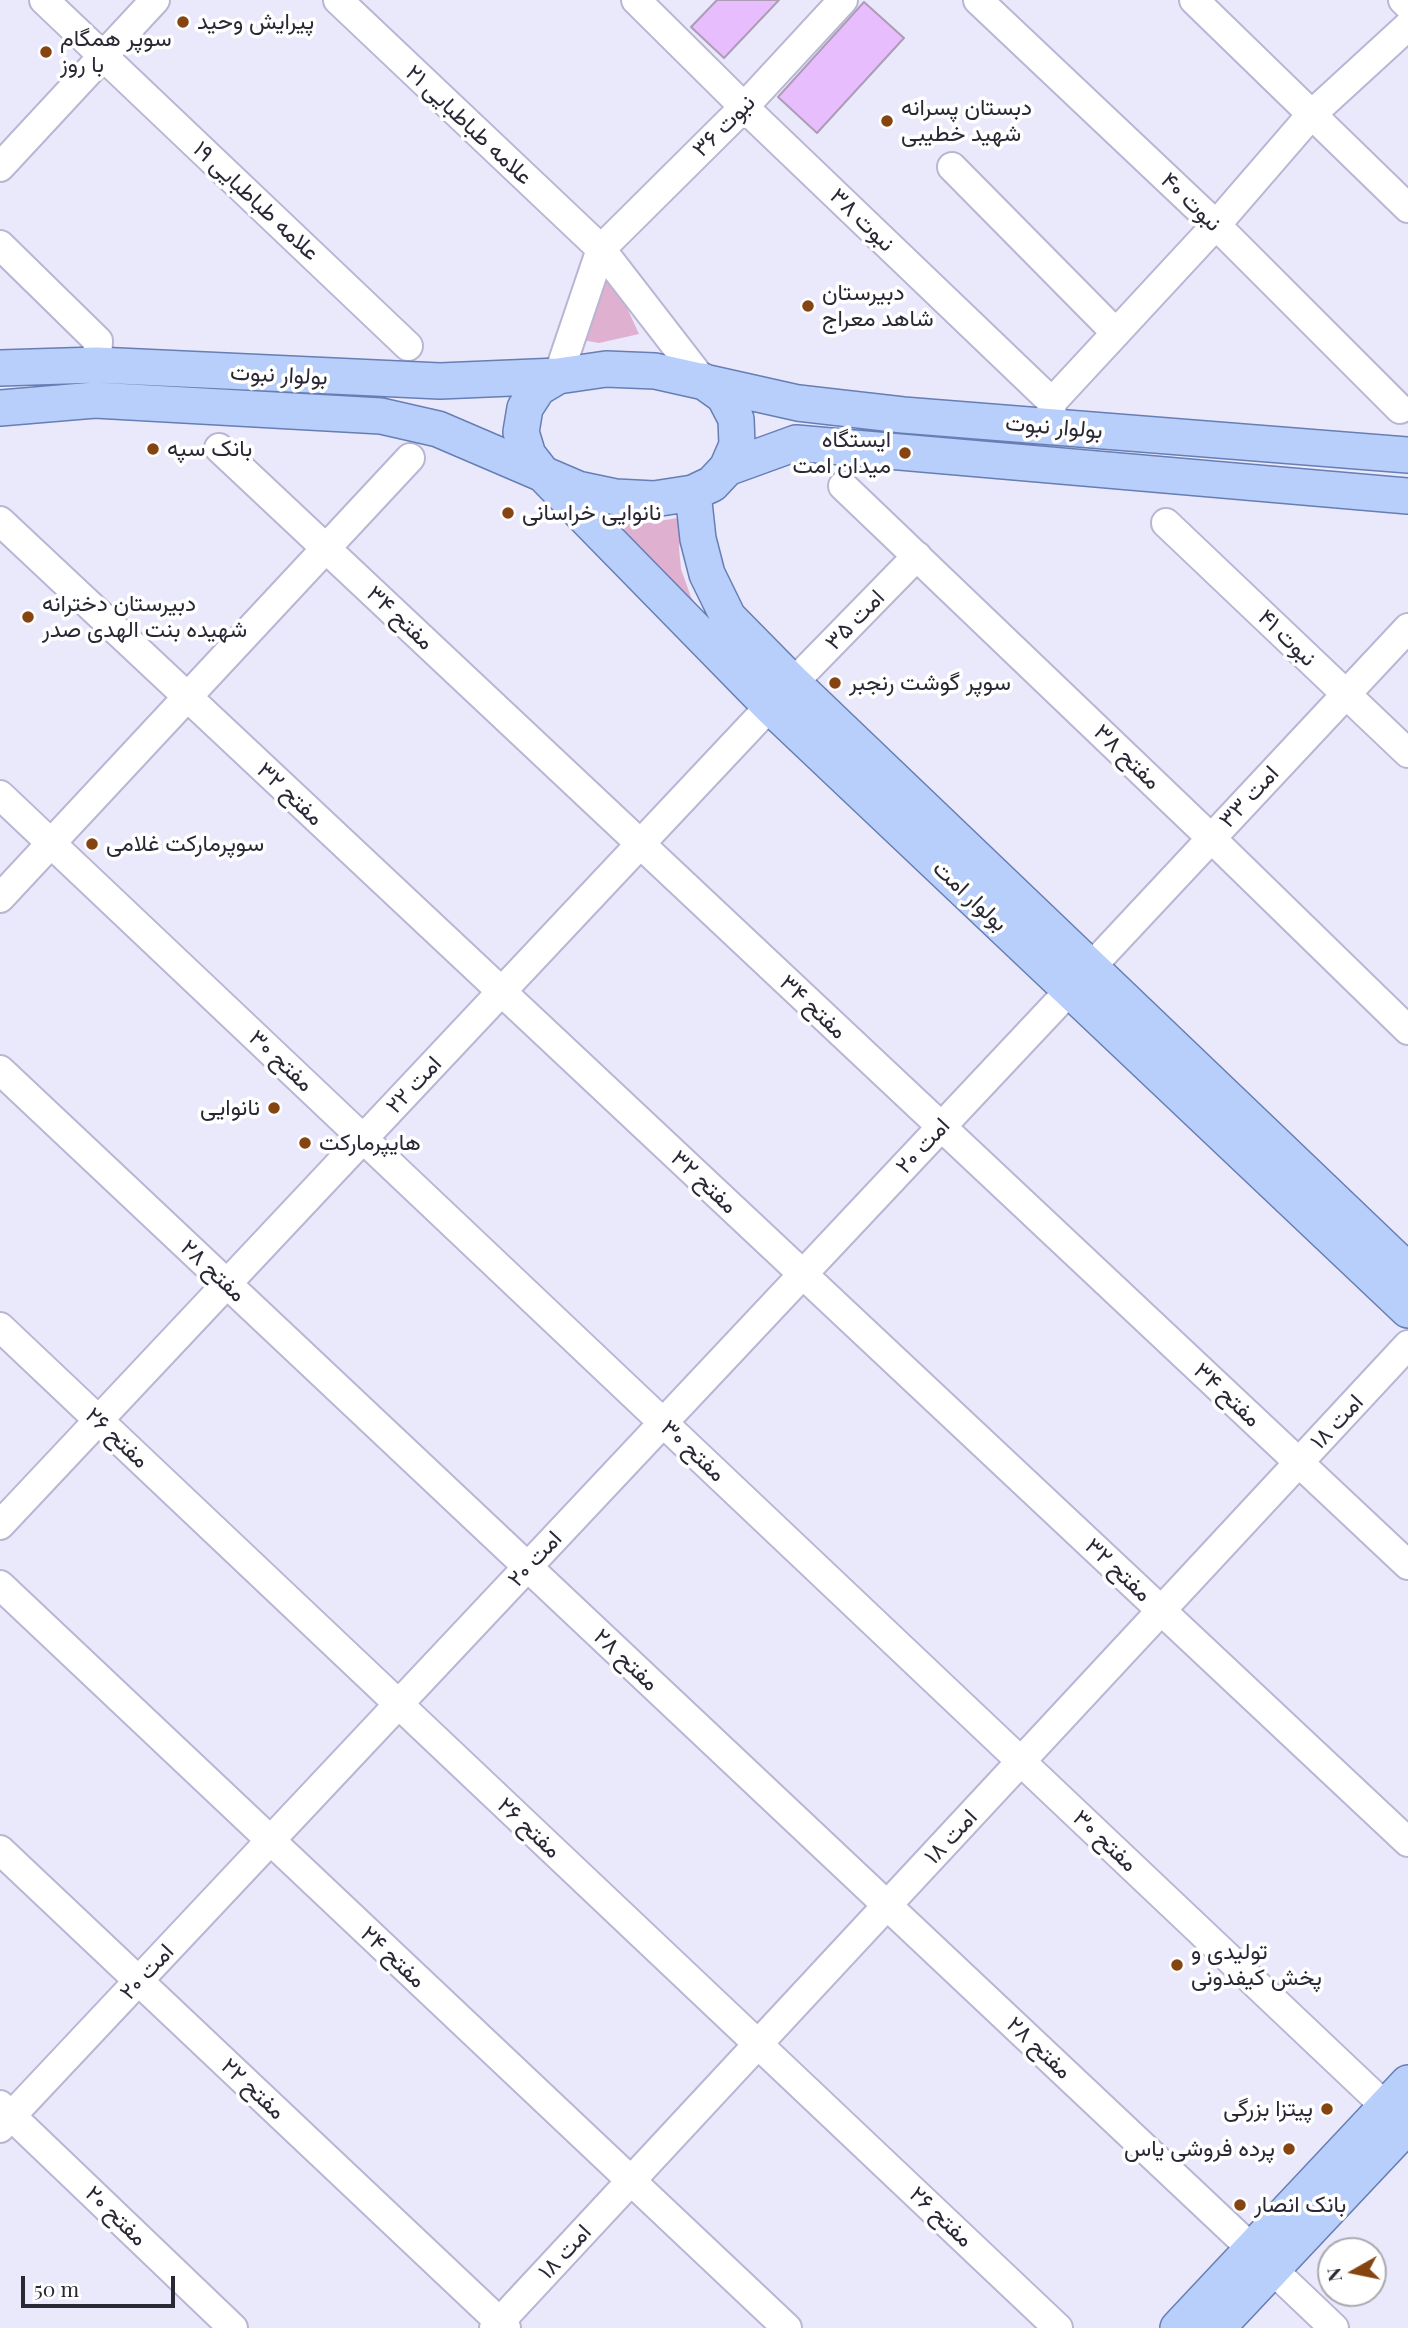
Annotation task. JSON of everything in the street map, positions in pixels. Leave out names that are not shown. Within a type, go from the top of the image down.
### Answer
[{"type":"main road","name":"بولوار نبوت","points":[[0,368],[97,365],[440,381],[558,376]]},
{"type":"main road","points":[[619,369],[655,371],[703,381],[724,396],[736,419],[737,445],[727,468],[712,484],[693,492],[654,499],[616,497],[578,489],[542,473],[527,454],[522,432],[525,408],[538,388],[558,376],[619,369]]},
{"type":"main road","name":"بولوار نبوت","points":[[703,381],[798,403],[903,415],[1051,415],[1408,455]]},
{"type":"main road","name":"بولوار نبوت","points":[[0,408],[95,400],[381,416],[438,429],[542,473]]},
{"type":"main road","name":"بولوار نبوت","points":[[727,468],[796,443],[1408,496]]},
{"type":"main road","name":"بولوار امت","points":[[542,473],[1080,979],[1408,1310]]},
{"type":"main road","name":"بولوار امت","points":[[693,492],[698,539],[707,573],[728,617],[781,695]]},
{"type":"main road","name":"بولوار امت","points":[[1080,979],[1408,1271]]},
{"type":"main road","points":[[1178,2328],[1262,2259],[1403,2114]]},
{"type":"main road","points":[[1217,2328],[1262,2259]]},
{"type":"street","name":"علامه طباطبایی ۱۹","points":[[44,0],[408,346]]},
{"type":"street","points":[[0,167],[155,0]]},
{"type":"street","name":"علامه طباطبایی ۲۱","points":[[338,0],[601,249],[703,381]]},
{"type":"street","name":"نبوت ۳۸","points":[[636,0],[1051,415]]},
{"type":"street","name":"نبوت ۳۶","points":[[601,249],[744,107],[843,0]]},
{"type":"street","name":"نبوت ۴۰","points":[[978,0],[1216,225],[1400,410]]},
{"type":"street","points":[[1194,0],[1408,208]]},
{"type":"street","points":[[1403,0],[1408,5]]},
{"type":"street","points":[[1051,415],[1116,333],[1216,225],[1311,115],[1408,26]]},
{"type":"street","points":[[952,167],[1116,333]]},
{"type":"street","points":[[0,245],[98,341],[97,365]]},
{"type":"street","points":[[558,376],[601,249]]},
{"type":"street","name":"مفتح ۳۴","points":[[219,448],[1408,1565]]},
{"type":"street","points":[[0,898],[410,458]]},
{"type":"street","name":"مفتح ۳۸","points":[[843,486],[1408,1030]]},
{"type":"street","name":"مفتح ۳۲","points":[[0,521],[1408,1842]]},
{"type":"street","name":"نبوت ۴۱","points":[[1166,523],[1408,753]]},
{"type":"street","name":"امت ۳۵","points":[[781,695],[917,556]]},
{"type":"street","name":"امت ۳۳","points":[[1080,979],[1408,628]]},
{"type":"street","name":"امت ۲۲","points":[[0,1525],[781,695]]},
{"type":"street","name":"مفتح ۳۰","points":[[0,795],[1021,1762],[1403,2114]]},
{"type":"street","name":"امت ۲۰","points":[[4,2116],[138,1981],[1080,979]]},
{"type":"street","name":"مفتح ۲۸","points":[[0,1070],[1334,2328]]},
{"type":"street","name":"مفتح ۲۶","points":[[0,1327],[1058,2328]]},
{"type":"street","name":"امت ۱۸","points":[[500,2326],[631,2181],[1408,1345]]},
{"type":"street","name":"مفتح ۲۴","points":[[0,1585],[787,2328]]},
{"type":"street","name":"مفتح ۲۲","points":[[0,1850],[500,2326]]},
{"type":"street","name":"مفتح ۲۰","points":[[4,2116],[233,2328]]},
{"type":"shaded area","points":[[603,267],[616,284],[639,334],[599,343],[577,339]]},
{"type":"shaded area","points":[[683,517],[679,548],[681,569],[698,608],[610,521],[648,523]]},
{"type":"building","points":[[717,0],[779,0],[724,58],[691,27]]},
{"type":"building","points":[[864,2],[904,38],[817,133],[778,97]]},
{"type":"place","name":"پیرایش وحید","points":[[183,22]]},
{"type":"place","name":"سوپر همگام با روز","points":[[46,52]]},
{"type":"place","name":"دبستان پسرانه شهید خطیبی","points":[[887,121]]},
{"type":"place","name":"دبیرستان شاهد معراج","points":[[808,306]]},
{"type":"place","name":"بانک سپه","points":[[153,449]]},
{"type":"place","name":"ایستگاه میدان امت","points":[[905,453]]},
{"type":"place","name":"نانوایی خراسانی","points":[[508,513]]},
{"type":"place","name":"دبیرستان دخترانه شهیده بنت الهدی صدر","points":[[28,617]]},
{"type":"place","name":"سوپر گوشت رنجبر","points":[[835,683]]},
{"type":"place","name":"سوپرمارکت غلامی","points":[[92,844]]},
{"type":"place","name":"نانوایی","points":[[274,1108]]},
{"type":"place","name":"هایپرمارکت","points":[[305,1143]]},
{"type":"place","name":"تولیدی و پخش کیفدونی","points":[[1177,1965]]},
{"type":"place","name":"پیتزا بزرگی","points":[[1327,2109]]},
{"type":"place","name":"پرده فروشی یاس","points":[[1289,2149]]},
{"type":"place","name":"بانک انصار","points":[[1240,2205]]}]
